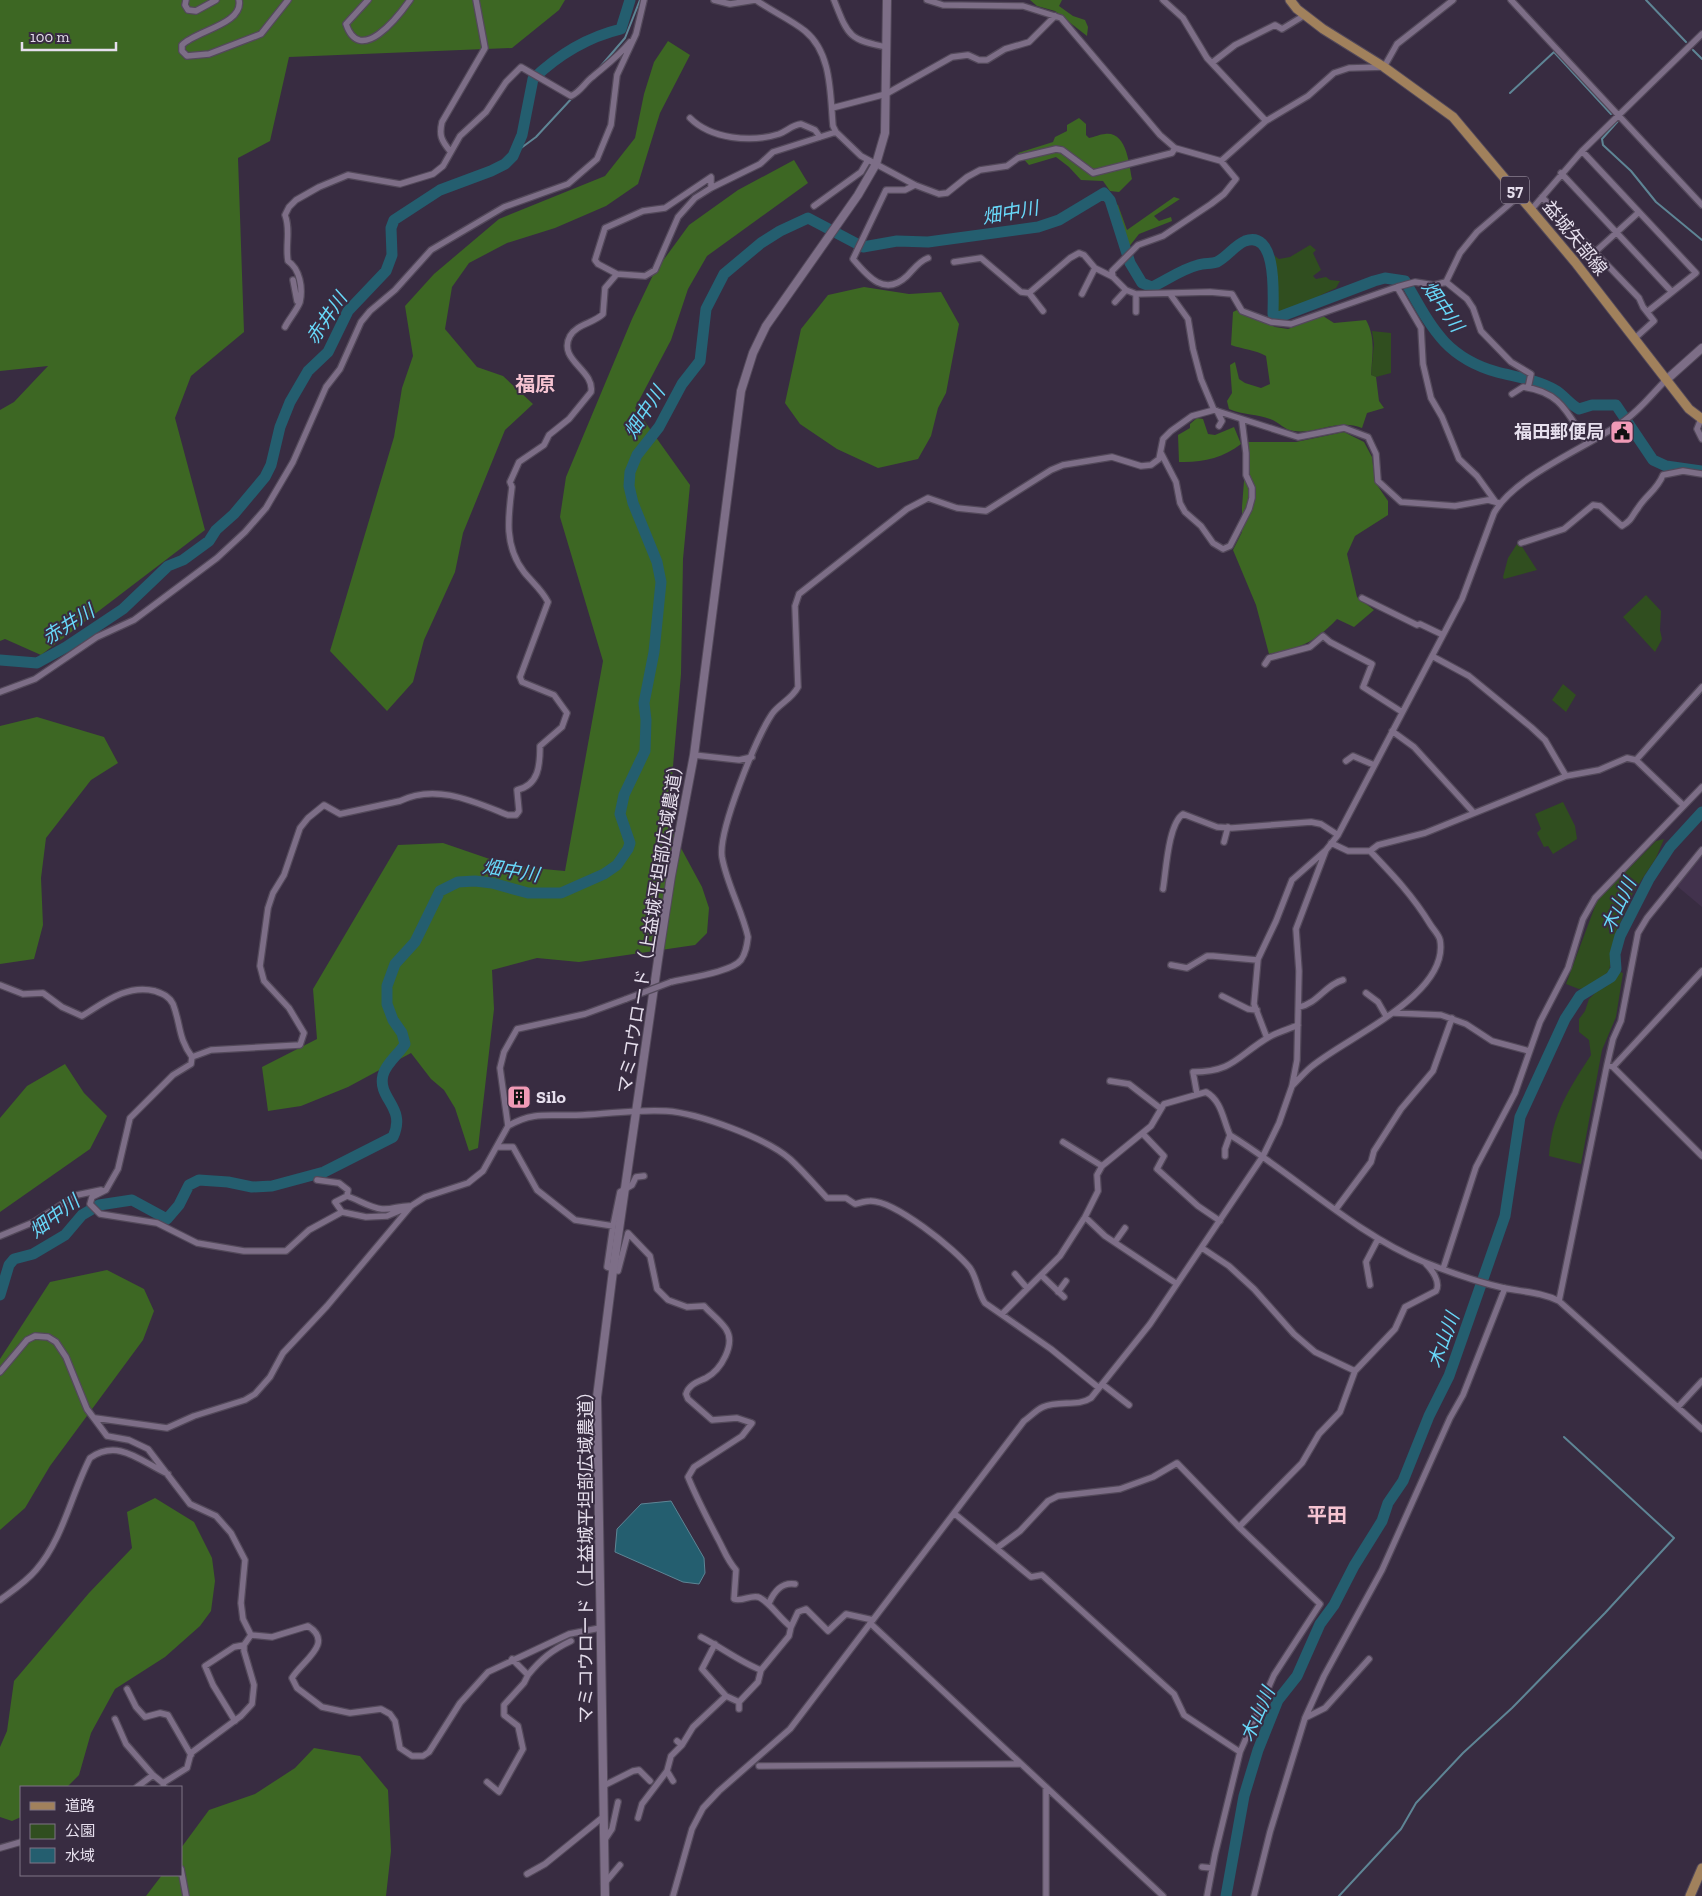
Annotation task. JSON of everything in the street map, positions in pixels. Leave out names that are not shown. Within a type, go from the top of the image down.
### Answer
[{"type":"main road","name":"益城矢部線","points":[[1290,0],[1305,15],[1363,56],[1384,67],[1453,117],[1531,210],[1688,410],[1702,419]]},
{"type":"main road","points":[[1690,1896],[1702,1868]]},
{"type":"street","points":[[186,0],[185,5],[188,10],[196,12],[216,0]]},
{"type":"street","points":[[239,0],[238,9],[234,16],[220,25],[187,39],[182,45],[182,51],[187,56],[209,54],[260,34],[284,2],[288,0]]},
{"type":"street","points":[[368,0],[346,24],[350,33],[356,38],[364,40],[384,32],[410,0]]},
{"type":"street","points":[[450,150],[442,141],[440,133],[442,122],[485,48],[476,0]]},
{"type":"street","points":[[0,692],[35,679],[97,637],[140,615],[217,558],[245,532],[266,508],[286,476],[326,387],[340,369],[361,322],[370,311],[395,290],[431,250],[504,207],[568,184],[596,160],[611,124],[617,75],[636,34],[644,0]]},
{"type":"street","points":[[714,0],[730,4],[755,0],[806,32],[819,48],[826,62],[833,126],[836,132],[854,151],[868,160],[934,193],[945,194],[967,177],[980,170],[1007,166],[1018,158],[1056,149],[1062,150],[1093,173],[1172,153],[1175,148]]},
{"type":"street","points":[[834,0],[848,33],[857,40],[886,47]]},
{"type":"street","name":"マミコウロード（上益城平坦部広域農道）","points":[[604,1896],[597,1397],[613,1271],[658,960],[671,876],[694,755],[741,391],[753,353],[766,326],[876,164],[885,133],[887,0]]},
{"type":"street","points":[[927,0],[943,5],[1023,6],[1055,16],[1065,23],[1160,134],[1175,148],[1221,160],[1236,179],[1224,194],[1163,236],[1138,245],[1112,271],[1113,277]]},
{"type":"street","points":[[1163,0],[1183,18],[1207,58],[1213,62],[1266,121]]},
{"type":"street","points":[[1221,160],[1266,121],[1308,96],[1334,73],[1349,68],[1384,67],[1397,44],[1453,0]]},
{"type":"street","points":[[1511,0],[1702,205]]},
{"type":"street","points":[[1213,62],[1235,45],[1275,25],[1282,29],[1305,15]]},
{"type":"street","points":[[832,108],[886,94],[952,57],[968,54],[979,60],[987,60],[1005,49],[1029,42],[1055,16]]},
{"type":"street","points":[[285,327],[300,300],[298,273],[295,265],[288,260],[286,249],[289,226],[285,216],[289,207],[296,200],[319,187],[348,175],[400,184],[433,174],[443,166],[450,150],[460,136],[486,112],[506,82],[521,67],[571,96],[578,93],[589,79],[619,56],[636,34]]},
{"type":"street","points":[[1531,210],[1561,173],[1582,151],[1702,34]]},
{"type":"street","points":[[690,118],[706,131],[734,137],[774,135],[801,124],[815,130],[820,137]]},
{"type":"street","points":[[712,188],[711,177],[666,208],[643,211],[606,228],[595,260],[598,264],[618,274],[645,276],[655,270],[678,217],[695,198],[760,164],[773,152],[836,132]]},
{"type":"street","points":[[1582,151],[1696,273],[1647,312]]},
{"type":"street","points":[[814,206],[860,172],[868,160]]},
{"type":"street","points":[[1561,173],[1672,292]]},
{"type":"street","points":[[916,184],[905,190],[886,190],[852,259],[875,282],[884,286],[905,278],[928,258]]},
{"type":"street","points":[[1446,282],[1460,253],[1472,239],[1519,196]]},
{"type":"street","points":[[1542,197],[1594,253],[1626,282],[1654,321],[1634,339]]},
{"type":"street","points":[[1594,253],[1639,212]]},
{"type":"street","points":[[1029,293],[1070,258],[1079,253],[1084,254],[1095,268],[1113,277],[1126,290],[1136,294],[1210,292],[1232,294],[1242,312],[1271,322],[1290,324],[1398,287],[1410,284],[1434,285],[1446,282]]},
{"type":"street","points":[[954,262],[981,258],[1021,292],[1029,293],[1043,310]]},
{"type":"street","points":[[1082,294],[1095,268]]},
{"type":"street","points":[[192,1058],[210,1050],[300,1045],[304,1033],[299,1022],[264,981],[260,966],[268,908],[273,893],[284,875],[300,828],[308,818],[324,805],[340,814],[400,801],[408,797],[441,794],[461,797],[508,815],[516,815],[519,811],[517,790],[524,788],[539,772],[540,746],[562,727],[567,713],[554,695],[522,682],[520,677],[548,602],[544,594],[520,567],[512,550],[508,522],[512,487],[510,482],[519,462],[544,445],[549,434],[569,419],[591,392],[592,386],[589,379],[570,356],[568,346],[570,337],[577,329],[603,314],[605,288],[618,274]]},
{"type":"street","points":[[293,280],[298,306]]},
{"type":"street","points":[[1446,282],[1467,299],[1473,308],[1481,331],[1511,362],[1528,371],[1532,378],[1528,387]]},
{"type":"street","points":[[1398,287],[1421,328],[1423,364],[1431,398],[1442,417],[1459,459],[1478,476],[1492,499],[1499,503]]},
{"type":"street","points":[[1116,302],[1126,290]]},
{"type":"street","points":[[1136,294],[1136,312]]},
{"type":"street","points":[[1170,294],[1188,319],[1201,379],[1222,421],[1219,426]]},
{"type":"street","points":[[1267,1038],[1254,1004],[1257,960],[1276,921],[1292,880],[1326,850],[1338,835],[1462,599],[1499,503],[1520,484],[1633,415],[1665,381],[1702,348]]},
{"type":"street","points":[[1512,394],[1524,387],[1528,387],[1558,400],[1587,443]]},
{"type":"street","points":[[0,985],[23,994],[44,993],[62,1006],[82,1016],[109,999],[131,990],[143,988],[166,995],[172,1004],[183,1045],[192,1058],[191,1064],[173,1075],[130,1118],[118,1168],[106,1190],[92,1197],[90,1201],[91,1207],[100,1214],[151,1221],[170,1227],[197,1243],[244,1251],[286,1250],[310,1230],[342,1212],[366,1217],[387,1216],[411,1206],[425,1197],[468,1183],[482,1172],[498,1147],[508,1126],[500,1068],[506,1047],[517,1029],[584,1014],[671,982],[732,967],[741,960],[746,950],[748,938],[722,857],[722,841],[729,814],[752,757],[773,713],[794,695],[798,687],[795,606],[799,594],[907,509],[928,498],[957,508],[986,511],[1051,470],[1063,465],[1112,457],[1141,466],[1151,465],[1159,459],[1163,439],[1171,431],[1192,416],[1216,411],[1242,421],[1261,424],[1298,437],[1344,428],[1368,437],[1376,454],[1378,481],[1401,502],[1455,506],[1488,500],[1499,503]]},
{"type":"street","points":[[1702,419],[1696,429],[1702,439]]},
{"type":"street","points":[[1161,453],[1173,475],[1180,503],[1185,512],[1201,526],[1213,544],[1223,549],[1230,546],[1249,509],[1252,498],[1252,488],[1246,475],[1246,452],[1242,421]]},
{"type":"street","points":[[1521,543],[1564,529],[1593,505],[1600,506],[1622,526],[1634,518],[1637,509],[1659,486],[1663,475],[1683,470],[1702,474]]},
{"type":"street","points":[[1362,598],[1417,625],[1420,624],[1443,635]]},
{"type":"street","points":[[1266,664],[1269,658],[1310,646],[1323,636],[1330,642],[1372,664],[1363,687],[1402,712]]},
{"type":"street","points":[[1432,656],[1469,676],[1531,727],[1545,740],[1566,776]]},
{"type":"street","points":[[1636,760],[1702,687]]},
{"type":"street","points":[[1392,731],[1414,747],[1474,813]]},
{"type":"street","points":[[694,755],[739,760],[752,757]]},
{"type":"street","points":[[1346,761],[1353,756],[1374,764]]},
{"type":"street","points":[[1331,843],[1348,851],[1370,852],[1378,845],[1425,833],[1566,776],[1599,770],[1627,758],[1636,760],[1683,805]]},
{"type":"street","points":[[1444,1270],[1476,1167],[1515,1092],[1540,1022],[1568,968],[1582,919],[1595,898],[1702,787]]},
{"type":"street","points":[[1163,889],[1173,830],[1180,816],[1185,815],[1217,827],[1311,822],[1321,824],[1338,835]]},
{"type":"street","points":[[1224,842],[1228,827]]},
{"type":"street","points":[[673,1896],[692,1829],[703,1808],[733,1778],[790,1729],[1024,1422],[1043,1407],[1087,1400],[1101,1386],[1150,1324],[1263,1156],[1279,1123],[1292,1086],[1297,1060],[1299,1007],[1296,929],[1326,850]]},
{"type":"street","points":[[1559,1301],[1610,1066],[1613,1038],[1621,1021],[1638,933],[1656,906],[1702,850]]},
{"type":"street","points":[[1292,1086],[1312,1067],[1386,1016],[1394,1013],[1430,979],[1438,960],[1440,940],[1414,899],[1370,852]]},
{"type":"street","points":[[1171,965],[1187,968],[1207,956],[1257,960]]},
{"type":"street","points":[[1610,1066],[1702,971]]},
{"type":"street","points":[[1299,1007],[1316,999],[1335,982],[1343,980]]},
{"type":"street","points":[[1366,993],[1378,1002],[1386,1016]]},
{"type":"street","points":[[1222,996],[1248,1009],[1257,1010]]},
{"type":"street","points":[[1394,1013],[1441,1015],[1452,1018],[1466,1024],[1492,1041],[1529,1051]]},
{"type":"street","points":[[1336,1209],[1371,1162],[1374,1151],[1401,1109],[1433,1071],[1452,1018]]},
{"type":"street","points":[[1196,1094],[1193,1072],[1221,1069],[1246,1055],[1267,1038],[1298,1025]]},
{"type":"street","points":[[1610,1066],[1702,1156]]},
{"type":"street","points":[[1110,1081],[1129,1084],[1160,1108]]},
{"type":"street","points":[[1002,1314],[1060,1256],[1085,1217],[1098,1191],[1097,1175],[1102,1166],[1152,1126],[1160,1108],[1168,1101],[1206,1092],[1210,1095],[1225,1116],[1230,1135],[1225,1149],[1225,1156]]},
{"type":"street","points":[[508,1126],[522,1118],[539,1114],[580,1115],[667,1111],[719,1124],[744,1134],[788,1158],[827,1198],[846,1198],[855,1204],[870,1200],[888,1205],[944,1241],[971,1270],[979,1295],[985,1303],[1129,1405]]},
{"type":"street","points":[[1143,1134],[1164,1156],[1157,1169],[1198,1206],[1220,1221]]},
{"type":"street","points":[[1230,1135],[1263,1156],[1378,1239],[1444,1270],[1503,1288],[1546,1294],[1559,1301],[1702,1430]]},
{"type":"street","points":[[1063,1142],[1102,1166]]},
{"type":"street","points":[[498,1147],[513,1147],[537,1190],[574,1220],[613,1226]]},
{"type":"street","points":[[644,1176],[636,1178],[632,1186],[620,1192],[607,1267],[613,1271],[618,1271],[628,1233],[650,1256],[657,1289],[668,1300],[687,1307],[704,1306],[727,1330],[728,1344],[722,1363],[709,1376],[692,1385],[686,1394],[688,1400],[712,1420],[737,1418],[752,1423],[742,1436],[694,1467],[688,1478],[700,1508],[726,1559],[736,1570],[734,1599],[758,1597],[769,1603],[779,1619],[791,1627]]},
{"type":"street","points":[[316,1180],[339,1183],[348,1190],[347,1196]]},
{"type":"street","points":[[0,1236],[34,1222],[77,1194],[106,1190]]},
{"type":"street","points":[[342,1212],[335,1202],[347,1196]]},
{"type":"street","points":[[347,1196],[374,1208],[385,1210],[403,1205],[411,1206]]},
{"type":"street","points":[[95,1418],[167,1428],[194,1416],[246,1400],[255,1394],[270,1377],[283,1353],[327,1306],[411,1206]]},
{"type":"street","points":[[1085,1217],[1114,1242],[1177,1284]]},
{"type":"street","points":[[1114,1242],[1125,1228]]},
{"type":"street","points":[[1370,1285],[1366,1262],[1378,1239]]},
{"type":"street","points":[[1202,1248],[1254,1288],[1294,1334],[1315,1352],[1355,1371]]},
{"type":"street","points":[[1239,1527],[1302,1463],[1320,1434],[1340,1412],[1355,1371],[1395,1329],[1405,1307],[1436,1291],[1438,1284],[1434,1274],[1424,1262]]},
{"type":"street","points":[[1015,1274],[1027,1288]]},
{"type":"street","points":[[1041,1275],[1064,1297]]},
{"type":"street","points":[[1058,1292],[1066,1281]]},
{"type":"street","points":[[1254,1896],[1270,1832],[1305,1718],[1324,1676],[1382,1570],[1450,1418],[1463,1395],[1503,1288]]},
{"type":"street","points":[[0,1372],[27,1340],[35,1336],[48,1337],[56,1342],[66,1356],[84,1404],[107,1436],[129,1440],[148,1449],[169,1474],[190,1504],[216,1516],[231,1533],[245,1560],[241,1603],[243,1619],[251,1635]]},
{"type":"street","points":[[1678,1407],[1702,1382]]},
{"type":"street","points":[[0,1600],[35,1572],[44,1560],[56,1540],[90,1458],[101,1450],[120,1450],[169,1474]]},
{"type":"street","points":[[997,1548],[1020,1531],[1048,1501],[1058,1496],[1120,1489],[1153,1477],[1177,1463],[1239,1527],[1320,1604],[1274,1675],[1240,1752],[1207,1896]]},
{"type":"street","points":[[955,1514],[1030,1577],[1042,1574],[1174,1694],[1184,1715],[1240,1752]]},
{"type":"street","points":[[769,1603],[781,1586],[788,1583],[795,1584]]},
{"type":"street","points":[[715,1644],[702,1669],[726,1696],[739,1706],[758,1682],[761,1670],[789,1636],[798,1612],[806,1609],[828,1634],[846,1614],[872,1621],[1021,1764],[1163,1896]]},
{"type":"street","points":[[251,1635],[272,1637],[308,1626],[315,1631],[319,1639],[318,1646],[292,1678],[296,1688],[322,1708],[332,1711],[350,1713],[381,1709],[390,1714],[395,1721],[400,1748],[412,1756],[423,1756],[429,1752],[460,1703],[488,1672],[512,1659],[569,1634],[600,1628]]},
{"type":"street","points":[[235,1721],[213,1685],[205,1666],[234,1647],[244,1645],[251,1635]]},
{"type":"street","points":[[701,1637],[732,1653],[746,1664],[761,1670]]},
{"type":"street","points":[[488,1782],[499,1792],[523,1749],[518,1726],[504,1715],[504,1706],[541,1659],[553,1649],[571,1641]]},
{"type":"street","points":[[115,1719],[126,1744],[164,1785],[187,1768],[191,1755],[235,1721],[252,1704],[254,1685],[244,1645]]},
{"type":"street","points":[[512,1659],[528,1675]]},
{"type":"street","points":[[1305,1718],[1325,1708],[1369,1659]]},
{"type":"street","points":[[127,1689],[136,1708],[145,1717],[160,1713],[168,1715],[191,1755]]},
{"type":"street","points":[[638,1818],[642,1804],[667,1771],[679,1743],[726,1696]]},
{"type":"street","points":[[759,1766],[1021,1764]]},
{"type":"street","points":[[603,1786],[638,1770],[650,1781]]},
{"type":"street","points":[[667,1771],[673,1781]]},
{"type":"street","points":[[138,1786],[153,1775]]},
{"type":"street","points":[[1046,1787],[1046,1896]]},
{"type":"street","points":[[604,1841],[612,1829],[618,1802]]},
{"type":"street","points":[[528,1874],[546,1864],[603,1817]]},
{"type":"street","points":[[0,1848],[20,1842]]},
{"type":"street","points":[[604,1884],[620,1865]]},
{"type":"street","points":[[1202,1867],[1212,1868]]},
{"type":"street","points":[[182,1874],[186,1896]]},
{"type":"shaded area","points":[[1702,854],[1702,907],[1677,886]]},
{"type":"green space","points":[[0,0],[565,0],[559,10],[512,48],[289,57],[270,141],[238,158],[244,332],[191,376],[175,418],[205,530],[41,655],[5,639],[0,641],[0,410],[14,402],[48,366],[0,371]]},
{"type":"green space","points":[[1030,0],[1062,0],[1059,6],[1073,16],[1085,20],[1088,27],[1087,36],[1055,11],[1037,6]]},
{"type":"green space","points":[[668,41],[690,55],[660,113],[638,184],[606,206],[555,228],[507,243],[469,263],[452,287],[445,329],[477,367],[503,376],[533,404],[505,430],[463,533],[455,572],[424,640],[413,682],[387,711],[330,651],[394,437],[402,388],[413,356],[405,306],[434,274],[499,219],[605,176],[635,138],[644,94],[654,62]]},
{"type":"green space","points":[[1079,118],[1086,124],[1086,135],[1089,138],[1103,134],[1112,134],[1118,138],[1126,150],[1132,179],[1119,192],[1110,191],[1103,181],[1081,180],[1056,157],[1029,165],[1018,153],[1053,142],[1055,137],[1067,131],[1067,125]]},
{"type":"green space","points":[[794,160],[808,183],[707,256],[688,289],[671,340],[635,408],[690,485],[683,559],[681,674],[668,824],[702,887],[709,908],[707,933],[695,945],[579,962],[537,958],[492,970],[494,1009],[478,1148],[469,1151],[455,1108],[444,1090],[431,1079],[411,1053],[348,1087],[301,1106],[268,1111],[262,1067],[317,1039],[313,989],[398,845],[443,843],[510,866],[565,871],[603,661],[560,517],[566,477],[632,319],[654,273],[689,225],[738,190]]},
{"type":"green space","points":[[1174,197],[1180,199],[1154,216],[1159,221],[1171,217],[1172,221],[1139,234],[1128,248],[1112,202],[1118,205],[1127,230]]},
{"type":"green space","points":[[1310,245],[1316,250],[1313,253],[1321,270],[1313,276],[1316,279],[1326,277],[1330,280],[1340,281],[1336,288],[1321,295],[1317,301],[1280,316],[1275,312],[1272,254],[1279,259],[1290,257]]},
{"type":"green space","points":[[864,287],[909,294],[941,292],[959,324],[946,393],[938,408],[931,436],[918,459],[878,468],[837,449],[800,424],[785,403],[801,329],[828,295]]},
{"type":"green space","points":[[1239,309],[1275,327],[1288,329],[1323,316],[1334,323],[1366,320],[1372,340],[1371,375],[1376,377],[1379,401],[1384,408],[1367,413],[1362,428],[1353,425],[1336,425],[1303,431],[1290,430],[1265,417],[1229,409],[1227,401],[1232,393],[1230,365],[1235,362],[1239,379],[1245,383],[1261,388],[1270,384],[1266,356],[1231,345],[1233,312]]},
{"type":"green space","points":[[1372,331],[1391,333],[1391,373],[1376,377],[1371,375],[1374,344]]},
{"type":"green space","points":[[1197,418],[1203,419],[1208,434],[1215,435],[1234,427],[1241,444],[1227,453],[1212,459],[1179,462],[1178,435],[1190,428],[1190,424]]},
{"type":"green space","points":[[1344,432],[1364,442],[1372,457],[1375,482],[1388,501],[1388,515],[1355,536],[1347,554],[1357,597],[1374,610],[1354,627],[1337,619],[1314,639],[1290,649],[1269,654],[1256,605],[1233,550],[1242,532],[1247,442],[1296,442]]},
{"type":"green space","points":[[1517,544],[1521,545],[1537,570],[1504,579],[1508,558]]},
{"type":"green space","points":[[1646,595],[1661,611],[1660,630],[1662,639],[1655,652],[1623,617]]},
{"type":"green space","points":[[1563,684],[1576,695],[1566,712],[1552,700]]},
{"type":"green space","points":[[37,717],[104,737],[118,763],[91,780],[46,838],[41,878],[43,925],[34,959],[0,964],[0,726]]},
{"type":"green space","points":[[1563,802],[1575,826],[1577,839],[1553,854],[1548,846],[1544,847],[1537,833],[1541,829],[1535,814]]},
{"type":"green space","points":[[1664,839],[1656,858],[1633,893],[1616,932],[1609,971],[1592,986],[1579,989],[1566,984],[1597,901],[1656,841]]},
{"type":"green space","points":[[1620,972],[1623,973],[1616,1017],[1602,1050],[1581,1164],[1549,1156],[1558,1115],[1569,1091],[1591,1055],[1589,1040],[1579,1032],[1579,1019],[1585,1011],[1589,999],[1596,992],[1607,986]]},
{"type":"green space","points":[[65,1064],[84,1093],[107,1116],[90,1149],[0,1212],[0,1118],[27,1086]]},
{"type":"green space","points":[[107,1270],[144,1289],[154,1311],[143,1340],[50,1466],[25,1508],[0,1530],[0,1359],[50,1282]]},
{"type":"green space","points":[[155,1498],[194,1522],[212,1558],[215,1581],[211,1611],[200,1626],[165,1657],[115,1689],[91,1733],[79,1775],[68,1786],[20,1786],[20,1817],[12,1821],[0,1817],[0,1747],[7,1731],[14,1681],[89,1593],[132,1548],[127,1512]]},
{"type":"green space","points":[[314,1748],[360,1756],[388,1790],[391,1851],[386,1896],[146,1896],[161,1876],[182,1876],[182,1847],[209,1810],[255,1794],[295,1768]]},
{"type":"water","points":[[671,1501],[704,1558],[705,1573],[699,1584],[683,1582],[615,1552],[617,1529],[641,1504]]},
{"type":"waterway","name":"赤井川","points":[[0,660],[37,663],[66,647],[123,609],[168,566],[183,560],[209,541],[216,530],[234,514],[265,477],[271,465],[280,427],[290,402],[308,371],[328,352],[348,311],[386,271],[392,255],[391,228],[394,220],[440,190],[505,164],[513,156],[522,135],[533,79],[574,48],[609,32],[621,29],[630,0]]},
{"type":"waterway","points":[[600,67],[625,38],[640,0]]},
{"type":"waterway","points":[[1646,0],[1686,42]]},
{"type":"waterway","points":[[1693,50],[1702,59]]},
{"type":"waterway","points":[[1510,93],[1554,52],[1611,114]]},
{"type":"waterway","points":[[517,151],[536,137],[573,97]]},
{"type":"waterway","points":[[1618,121],[1602,139],[1603,145],[1631,171],[1656,202],[1702,240]]},
{"type":"waterway","name":"畑中川","points":[[0,1295],[9,1265],[14,1259],[33,1254],[65,1235],[82,1215],[99,1205],[132,1200],[167,1219],[179,1205],[189,1185],[199,1180],[228,1182],[252,1187],[272,1186],[324,1172],[393,1137],[397,1118],[384,1091],[383,1075],[387,1066],[405,1044],[402,1033],[393,1020],[387,1004],[387,986],[395,964],[415,942],[440,891],[458,882],[475,881],[492,883],[528,893],[561,893],[604,874],[617,865],[630,843],[620,814],[624,795],[645,751],[646,720],[644,703],[654,652],[661,582],[657,562],[633,503],[629,486],[630,472],[637,455],[659,427],[682,384],[700,361],[706,309],[724,274],[761,243],[780,231],[808,218],[863,247],[897,241],[928,242],[1038,227],[1059,220],[1104,193],[1110,200],[1130,263],[1142,283],[1152,287],[1192,267],[1217,262],[1241,243],[1256,240],[1263,245],[1268,255],[1273,281],[1273,314],[1279,317],[1374,281],[1385,278],[1405,281],[1441,338],[1464,358],[1479,366],[1534,381],[1548,387],[1558,392],[1579,409],[1592,405],[1616,405],[1653,460],[1666,466],[1702,471]]},
{"type":"waterway","points":[[1694,700],[1702,691]]},
{"type":"waterway","name":"木山川","points":[[1226,1896],[1244,1796],[1258,1750],[1278,1700],[1297,1676],[1320,1624],[1334,1605],[1354,1566],[1382,1521],[1388,1503],[1403,1481],[1429,1416],[1449,1376],[1505,1216],[1520,1117],[1565,1019],[1580,996],[1611,977],[1616,969],[1615,954],[1620,936],[1649,879],[1670,847],[1702,812]]},
{"type":"waterway","points":[[1339,1896],[1401,1829],[1416,1803],[1463,1753],[1512,1708],[1605,1613],[1674,1538],[1564,1437]]},
{"type":"place","name":"福田郵便局","points":[[1622,432]]},
{"type":"place","name":"Silo","points":[[519,1097]]},
{"type":"district","name":"福原","points":[[535,384]]},
{"type":"district","name":"平田","points":[[1327,1515]]}]
